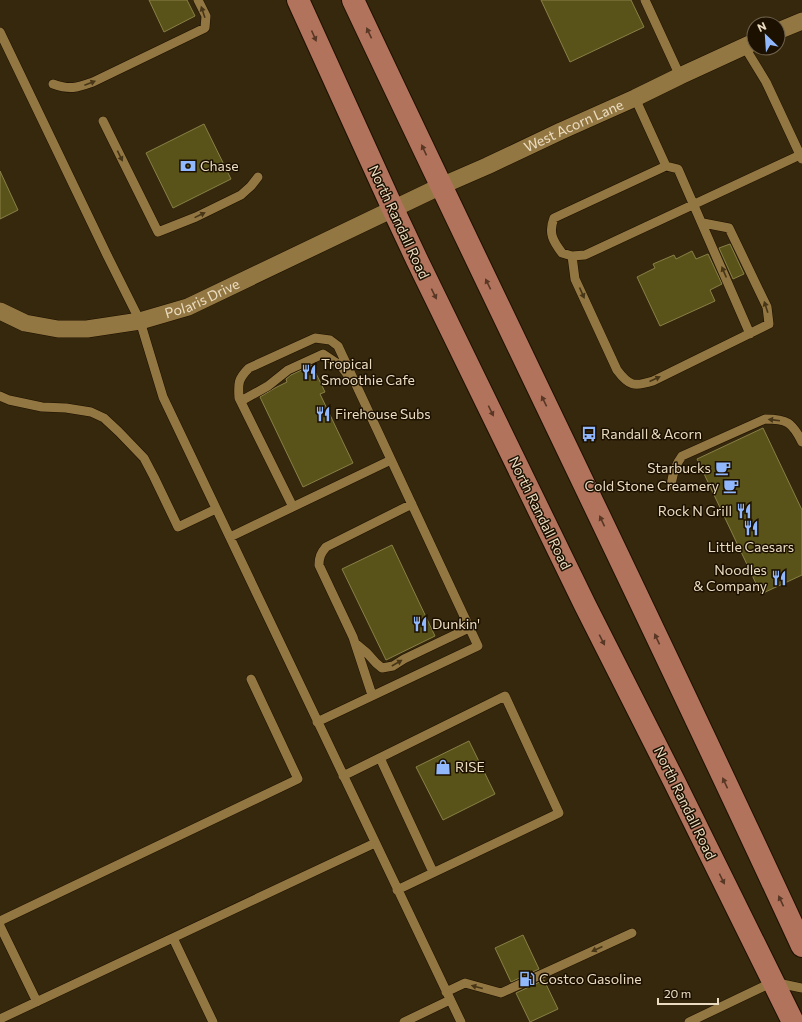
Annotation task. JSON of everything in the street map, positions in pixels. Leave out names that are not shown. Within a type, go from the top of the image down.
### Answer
[{"type":"main road","name":"North Randall Road","points":[[298,0],[393,209],[585,605],[671,774],[793,1022]]},
{"type":"main road","points":[[353,0],[562,436],[800,941]]},
{"type":"street","points":[[786,28],[802,21]]},
{"type":"street","name":"West Acorn Lane","points":[[393,209],[746,45]]},
{"type":"street","name":"Polaris Drive","points":[[0,311],[25,323],[58,330],[87,329],[140,322],[188,307],[393,209]]},
{"type":"lane","points":[[53,84],[62,87],[77,88],[93,82],[205,28],[206,16],[198,0]]},
{"type":"lane","points":[[645,0],[680,76]]},
{"type":"lane","points":[[0,32],[140,322],[163,397],[460,1022]]},
{"type":"lane","points":[[750,334],[703,223],[694,204],[678,169],[666,166],[554,218],[551,227],[553,239],[562,253],[572,256],[585,255],[694,204],[801,157],[754,56]]},
{"type":"lane","points":[[634,98],[666,166]]},
{"type":"lane","points":[[103,121],[158,232],[196,217],[241,194],[251,186],[258,177]]},
{"type":"lane","points":[[572,256],[575,279],[617,370],[623,379],[632,385],[643,384],[769,324],[767,307],[729,228],[703,223]]},
{"type":"lane","points":[[293,507],[239,398],[238,387],[241,376],[249,368],[315,338],[330,340],[338,346],[478,646],[372,695],[318,722]]},
{"type":"lane","points":[[241,401],[268,386],[288,370],[323,354],[341,366],[360,392]]},
{"type":"lane","points":[[0,396],[9,400],[42,407],[91,412],[104,418],[144,458],[178,527],[216,509]]},
{"type":"lane","points":[[671,485],[677,462],[682,456],[765,419],[775,419],[787,422],[795,429],[802,442]]},
{"type":"lane","points":[[230,537],[391,460]]},
{"type":"lane","points":[[372,695],[355,643],[320,565],[319,558],[326,547],[412,504]]},
{"type":"lane","points":[[355,643],[382,668],[393,666],[404,659],[470,628]]},
{"type":"lane","points":[[0,921],[298,779],[251,679]]},
{"type":"lane","points":[[343,776],[505,696],[559,813],[397,890]]},
{"type":"lane","points":[[380,758],[433,872]]},
{"type":"lane","points":[[2,1015],[37,1002],[375,843]]},
{"type":"lane","points":[[0,926],[37,1002]]},
{"type":"lane","points":[[404,1022],[448,996],[465,983],[501,993],[632,933]]},
{"type":"lane","points":[[173,938],[213,1022]]},
{"type":"lane","points":[[689,1022],[773,982],[802,988]]},
{"type":"building","points":[[149,0],[187,0],[195,16],[164,32]]},
{"type":"building","points":[[541,0],[631,0],[644,27],[570,62]]},
{"type":"building","name":"Chase","points":[[204,124],[231,179],[173,208],[146,153]]},
{"type":"building","points":[[0,171],[18,210],[0,219]]},
{"type":"building","points":[[730,244],[744,274],[733,279],[719,248]]},
{"type":"building","points":[[692,251],[696,259],[708,254],[722,284],[710,290],[715,301],[660,326],[637,277],[655,268],[653,264],[674,255],[676,259]]},
{"type":"building","points":[[312,365],[325,392],[320,394],[353,463],[303,487],[260,397],[287,382],[286,379],[291,375]]},
{"type":"building","points":[[763,428],[802,510],[802,575],[761,594],[697,459]]},
{"type":"building","points":[[392,545],[435,636],[386,660],[342,569]]},
{"type":"building","points":[[469,741],[495,794],[443,820],[416,767]]},
{"type":"building","points":[[523,935],[539,969],[511,982],[495,948]]},
{"type":"building","points":[[544,980],[558,1009],[530,1022],[516,993]]},
{"type":"place","name":"Chase","points":[[188,166]]},
{"type":"place","name":"Tropical Smoothie Cafe","points":[[309,372]]},
{"type":"place","name":"Firehouse Subs","points":[[323,414]]},
{"type":"place","name":"Randall & Acorn","points":[[589,434]]},
{"type":"place","name":"Starbucks","points":[[723,468]]},
{"type":"place","name":"Cold Stone Creamery","points":[[731,486]]},
{"type":"place","name":"Rock N Grill","points":[[744,511]]},
{"type":"place","name":"Little Caesars","points":[[751,528]]},
{"type":"place","name":"Noodles & Company","points":[[779,578]]},
{"type":"place","name":"Dunkin'","points":[[420,624]]},
{"type":"place","name":"RISE","points":[[443,767]]},
{"type":"place","name":"Costco Gasoline","points":[[527,979]]}]
